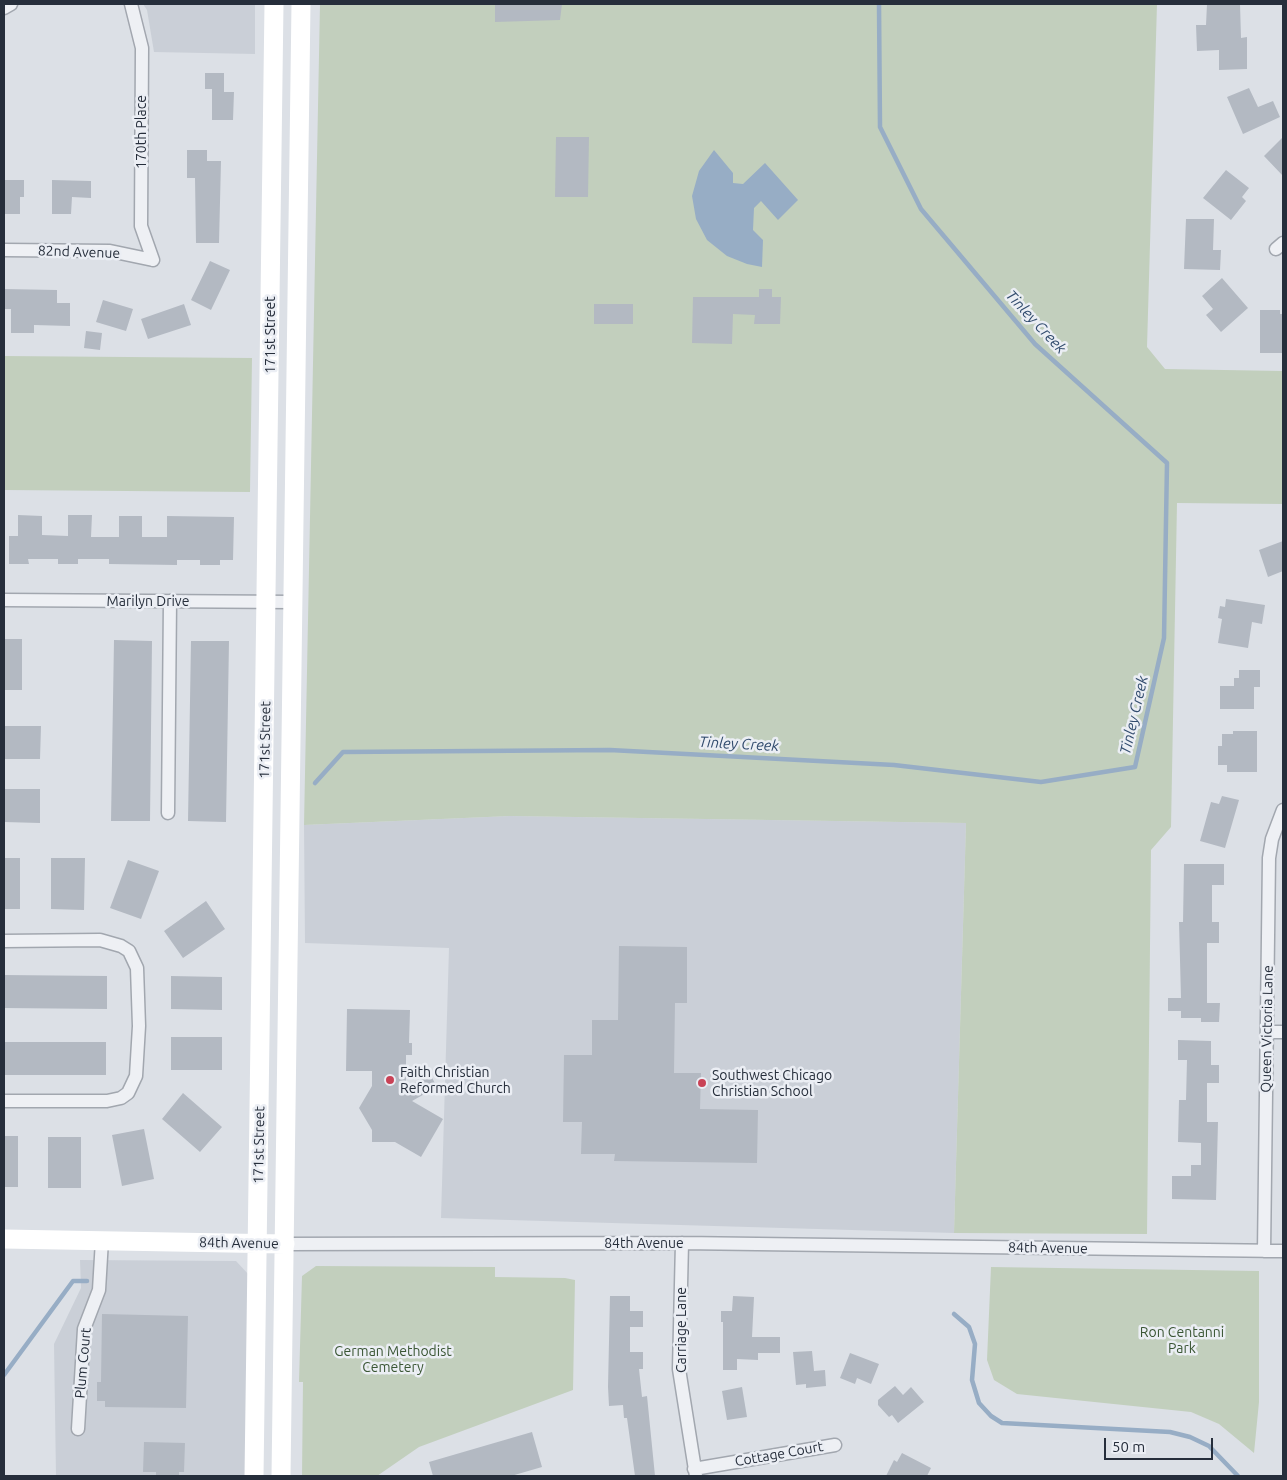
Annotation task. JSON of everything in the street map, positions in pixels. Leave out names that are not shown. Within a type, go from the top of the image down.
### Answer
[{"type":"street","points":[[4,8],[11,4]]},
{"type":"street","name":"170th Place","points":[[131,4],[142,48],[141,226],[154,260]]},
{"type":"street","name":"171st Street","points":[[254,1476],[274,4]]},
{"type":"street","name":"171st Street","points":[[281,1476],[301,4]]},
{"type":"street","name":"82nd Avenue","points":[[4,250],[110,251],[154,260]]},
{"type":"street","name":"Marilyn Drive","points":[[4,600],[293,602]]},
{"type":"street","points":[[168,813],[170,601]]},
{"type":"street","name":"Queen Victoria Lane","points":[[1264,1251],[1269,858],[1272,839],[1280,824],[1283,810]]},
{"type":"street","points":[[4,941],[100,940],[121,946],[129,952],[137,968],[138,1021],[136,1076],[128,1093],[121,1098],[107,1101],[4,1101]]},
{"type":"street","points":[[1267,1032],[1283,1032]]},
{"type":"street","name":"84th Avenue","points":[[4,1239],[258,1244],[682,1243],[1283,1251]]},
{"type":"street","name":"Plum Court","points":[[78,1429],[84,1329],[99,1290],[102,1240]]},
{"type":"street","name":"Carriage Lane","points":[[682,1243],[680,1369],[695,1473]]},
{"type":"street","name":"Cottage Court","points":[[695,1473],[835,1444]]},
{"type":"shaded area","points":[[143,4],[255,4],[255,54],[154,52],[147,10]]},
{"type":"shaded area","name":"Southwest Chicago Christian School","points":[[510,816],[966,823],[954,1233],[441,1218],[449,948],[305,943],[304,825]]},
{"type":"shaded area","points":[[80,1260],[236,1261],[250,1276],[249,1476],[56,1476],[54,1344],[81,1288]]},
{"type":"green space","points":[[320,4],[1157,4],[1147,347],[1165,369],[1283,371],[1283,504],[1177,503],[1171,827],[1151,850],[1147,1234],[954,1233],[966,823],[510,816],[304,825]]},
{"type":"green space","points":[[4,356],[252,358],[250,492],[4,490]]},
{"type":"green space","name":"German Methodist Cemetery","points":[[316,1266],[495,1267],[495,1277],[565,1278],[575,1280],[573,1390],[419,1447],[377,1476],[302,1476],[303,1382],[299,1382],[302,1276]]},
{"type":"green space","name":"Ron Centanni Park","points":[[991,1267],[1259,1271],[1259,1402],[1254,1453],[1219,1424],[1191,1412],[1017,1394],[994,1380],[987,1360]]},
{"type":"water","points":[[714,150],[733,173],[733,183],[743,184],[765,163],[798,200],[778,220],[761,201],[754,208],[753,230],[763,240],[762,267],[747,264],[727,256],[707,240],[696,219],[692,196],[699,171]]},
{"type":"building","points":[[495,4],[562,4],[560,20],[495,22]]},
{"type":"building","points":[[1207,4],[1240,4],[1241,38],[1247,37],[1247,69],[1219,70],[1219,50],[1197,51],[1196,25],[1206,25]]},
{"type":"building","points":[[205,73],[224,73],[224,92],[234,92],[233,120],[212,120],[212,89],[205,89]]},
{"type":"building","points":[[1249,88],[1258,107],[1273,101],[1280,117],[1243,134],[1227,97]]},
{"type":"building","points":[[556,137],[589,137],[588,197],[555,197]]},
{"type":"building","points":[[1283,137],[1283,176],[1264,156]]},
{"type":"building","points":[[187,150],[207,150],[207,161],[221,161],[219,243],[196,243],[195,178],[187,178]]},
{"type":"building","points":[[1226,170],[1249,188],[1242,197],[1246,201],[1231,220],[1203,198]]},
{"type":"building","points":[[4,180],[24,180],[24,197],[20,197],[20,214],[4,214]]},
{"type":"building","points":[[52,180],[91,181],[91,198],[72,197],[71,214],[52,214]]},
{"type":"building","points":[[1186,219],[1214,219],[1213,250],[1221,250],[1220,270],[1184,269]]},
{"type":"building","points":[[210,261],[230,270],[211,310],[191,300]]},
{"type":"building","points":[[1222,278],[1248,308],[1221,332],[1206,315],[1213,309],[1202,296]]},
{"type":"building","points":[[4,289],[57,290],[57,303],[70,303],[70,326],[34,325],[34,333],[11,333],[11,309],[4,309]]},
{"type":"building","points":[[759,289],[772,289],[772,297],[781,297],[780,324],[754,324],[755,315],[733,314],[732,344],[692,343],[693,297],[759,297]]},
{"type":"building","points":[[103,300],[133,309],[126,331],[96,322]]},
{"type":"building","points":[[184,304],[191,325],[148,339],[141,319]]},
{"type":"building","points":[[594,304],[633,304],[633,324],[594,324]]},
{"type":"building","points":[[1260,310],[1280,310],[1280,314],[1283,314],[1282,353],[1260,353]]},
{"type":"building","points":[[86,331],[102,333],[100,350],[84,348]]},
{"type":"building","points":[[18,515],[42,516],[42,535],[68,536],[68,515],[92,515],[91,537],[119,537],[119,516],[142,516],[142,537],[167,537],[167,516],[234,517],[233,560],[220,560],[220,565],[200,565],[200,560],[177,560],[177,565],[109,564],[109,559],[78,559],[78,564],[58,564],[58,559],[28,559],[29,564],[9,564],[9,536],[18,536]]},
{"type":"building","points":[[1283,541],[1283,571],[1268,577],[1259,550]]},
{"type":"building","points":[[1226,599],[1265,605],[1262,624],[1252,622],[1248,648],[1218,643],[1222,619],[1218,618],[1220,606],[1225,607]]},
{"type":"building","points":[[4,639],[22,639],[22,690],[4,690]]},
{"type":"building","points":[[114,640],[152,641],[150,821],[111,821]]},
{"type":"building","points":[[191,641],[229,641],[226,822],[188,821]]},
{"type":"building","points":[[1239,670],[1260,670],[1260,687],[1254,687],[1254,709],[1220,709],[1220,686],[1234,686],[1234,678],[1239,678]]},
{"type":"building","points":[[4,726],[41,726],[40,759],[4,759]]},
{"type":"building","points":[[1233,731],[1257,731],[1257,772],[1227,772],[1227,765],[1218,765],[1218,746],[1222,746],[1222,734],[1233,734]]},
{"type":"building","points":[[4,789],[40,789],[40,823],[4,822]]},
{"type":"building","points":[[1222,796],[1239,800],[1225,848],[1200,841],[1211,802],[1219,804]]},
{"type":"building","points":[[4,858],[20,858],[20,909],[4,909]]},
{"type":"building","points":[[51,858],[85,858],[84,910],[51,909]]},
{"type":"building","points":[[128,860],[159,871],[141,919],[110,908]]},
{"type":"building","points":[[1184,864],[1224,864],[1224,885],[1212,885],[1212,922],[1219,922],[1219,943],[1207,943],[1207,1003],[1220,1003],[1219,1022],[1201,1022],[1201,1018],[1181,1018],[1181,1011],[1168,1011],[1168,998],[1181,998],[1179,922],[1183,922]]},
{"type":"building","points":[[206,901],[225,929],[183,958],[164,931]]},
{"type":"building","points":[[619,946],[687,947],[687,1003],[675,1003],[674,1073],[701,1073],[700,1109],[758,1110],[757,1163],[614,1161],[615,1154],[581,1154],[582,1122],[563,1122],[564,1055],[592,1055],[592,1020],[618,1020]]},
{"type":"building","points":[[4,975],[107,976],[107,1009],[4,1008]]},
{"type":"building","points":[[171,976],[222,977],[222,1010],[171,1009]]},
{"type":"building","name":"Faith Christian Reformed Church","points":[[347,1009],[410,1010],[409,1043],[412,1043],[412,1055],[406,1055],[406,1088],[430,1074],[437,1087],[412,1101],[443,1119],[421,1157],[395,1142],[372,1142],[372,1130],[359,1108],[372,1086],[372,1071],[346,1071]]},
{"type":"building","points":[[171,1037],[222,1037],[222,1070],[171,1070]]},
{"type":"building","points":[[1178,1040],[1211,1041],[1211,1065],[1219,1065],[1219,1083],[1207,1083],[1207,1122],[1218,1122],[1216,1200],[1172,1199],[1172,1176],[1191,1176],[1191,1165],[1201,1165],[1201,1143],[1178,1142],[1179,1100],[1186,1100],[1187,1060],[1178,1060]]},
{"type":"building","points":[[4,1042],[106,1042],[106,1075],[4,1075]]},
{"type":"building","points":[[183,1093],[222,1127],[200,1152],[162,1119]]},
{"type":"building","points":[[144,1129],[154,1179],[122,1186],[112,1135]]},
{"type":"building","points":[[4,1136],[18,1136],[18,1187],[4,1187]]},
{"type":"building","points":[[48,1137],[81,1137],[81,1188],[48,1188]]},
{"type":"building","points":[[610,1296],[630,1296],[630,1311],[643,1311],[643,1327],[630,1327],[630,1352],[643,1352],[643,1369],[639,1369],[642,1397],[647,1396],[655,1476],[635,1476],[627,1418],[624,1418],[623,1405],[609,1406]]},
{"type":"building","points":[[733,1296],[754,1297],[752,1337],[780,1337],[780,1353],[758,1353],[758,1360],[737,1359],[737,1370],[723,1370],[723,1322],[721,1322],[721,1311],[732,1311]]},
{"type":"building","points":[[102,1314],[188,1316],[186,1408],[105,1407],[105,1401],[97,1401],[97,1382],[101,1382]]},
{"type":"building","points":[[812,1351],[814,1371],[825,1370],[826,1386],[806,1388],[806,1384],[796,1385],[793,1352]]},
{"type":"building","points":[[850,1353],[879,1364],[871,1384],[857,1378],[855,1384],[840,1378]]},
{"type":"building","points":[[895,1386],[903,1395],[911,1387],[924,1402],[898,1423],[892,1415],[889,1417],[878,1405],[878,1400]]},
{"type":"building","points":[[742,1387],[747,1417],[727,1420],[722,1391]]},
{"type":"building","points":[[532,1432],[542,1467],[511,1476],[433,1476],[429,1462]]},
{"type":"building","points":[[144,1442],[185,1443],[184,1472],[179,1472],[179,1476],[156,1476],[156,1472],[143,1472]]},
{"type":"building","points":[[902,1453],[931,1468],[927,1476],[886,1476],[894,1460],[897,1462]]},
{"type":"waterway","name":"Tinley Creek","points":[[315,783],[343,752],[610,750],[894,765],[1041,782],[1135,767],[1164,638],[1167,463],[1035,344],[921,209],[880,127],[879,4]]},
{"type":"waterway","name":"Tinley Creek","points":[[4,1375],[73,1281],[87,1281]]},
{"type":"waterway","points":[[954,1314],[969,1327],[975,1344],[972,1380],[979,1403],[991,1416],[1002,1423],[1170,1432],[1190,1437],[1209,1446],[1238,1476]]},
{"type":"place","name":"Faith Christian Reformed Church","points":[[390,1080]]},
{"type":"place","name":"Southwest Chicago Christian School","points":[[702,1083]]}]
